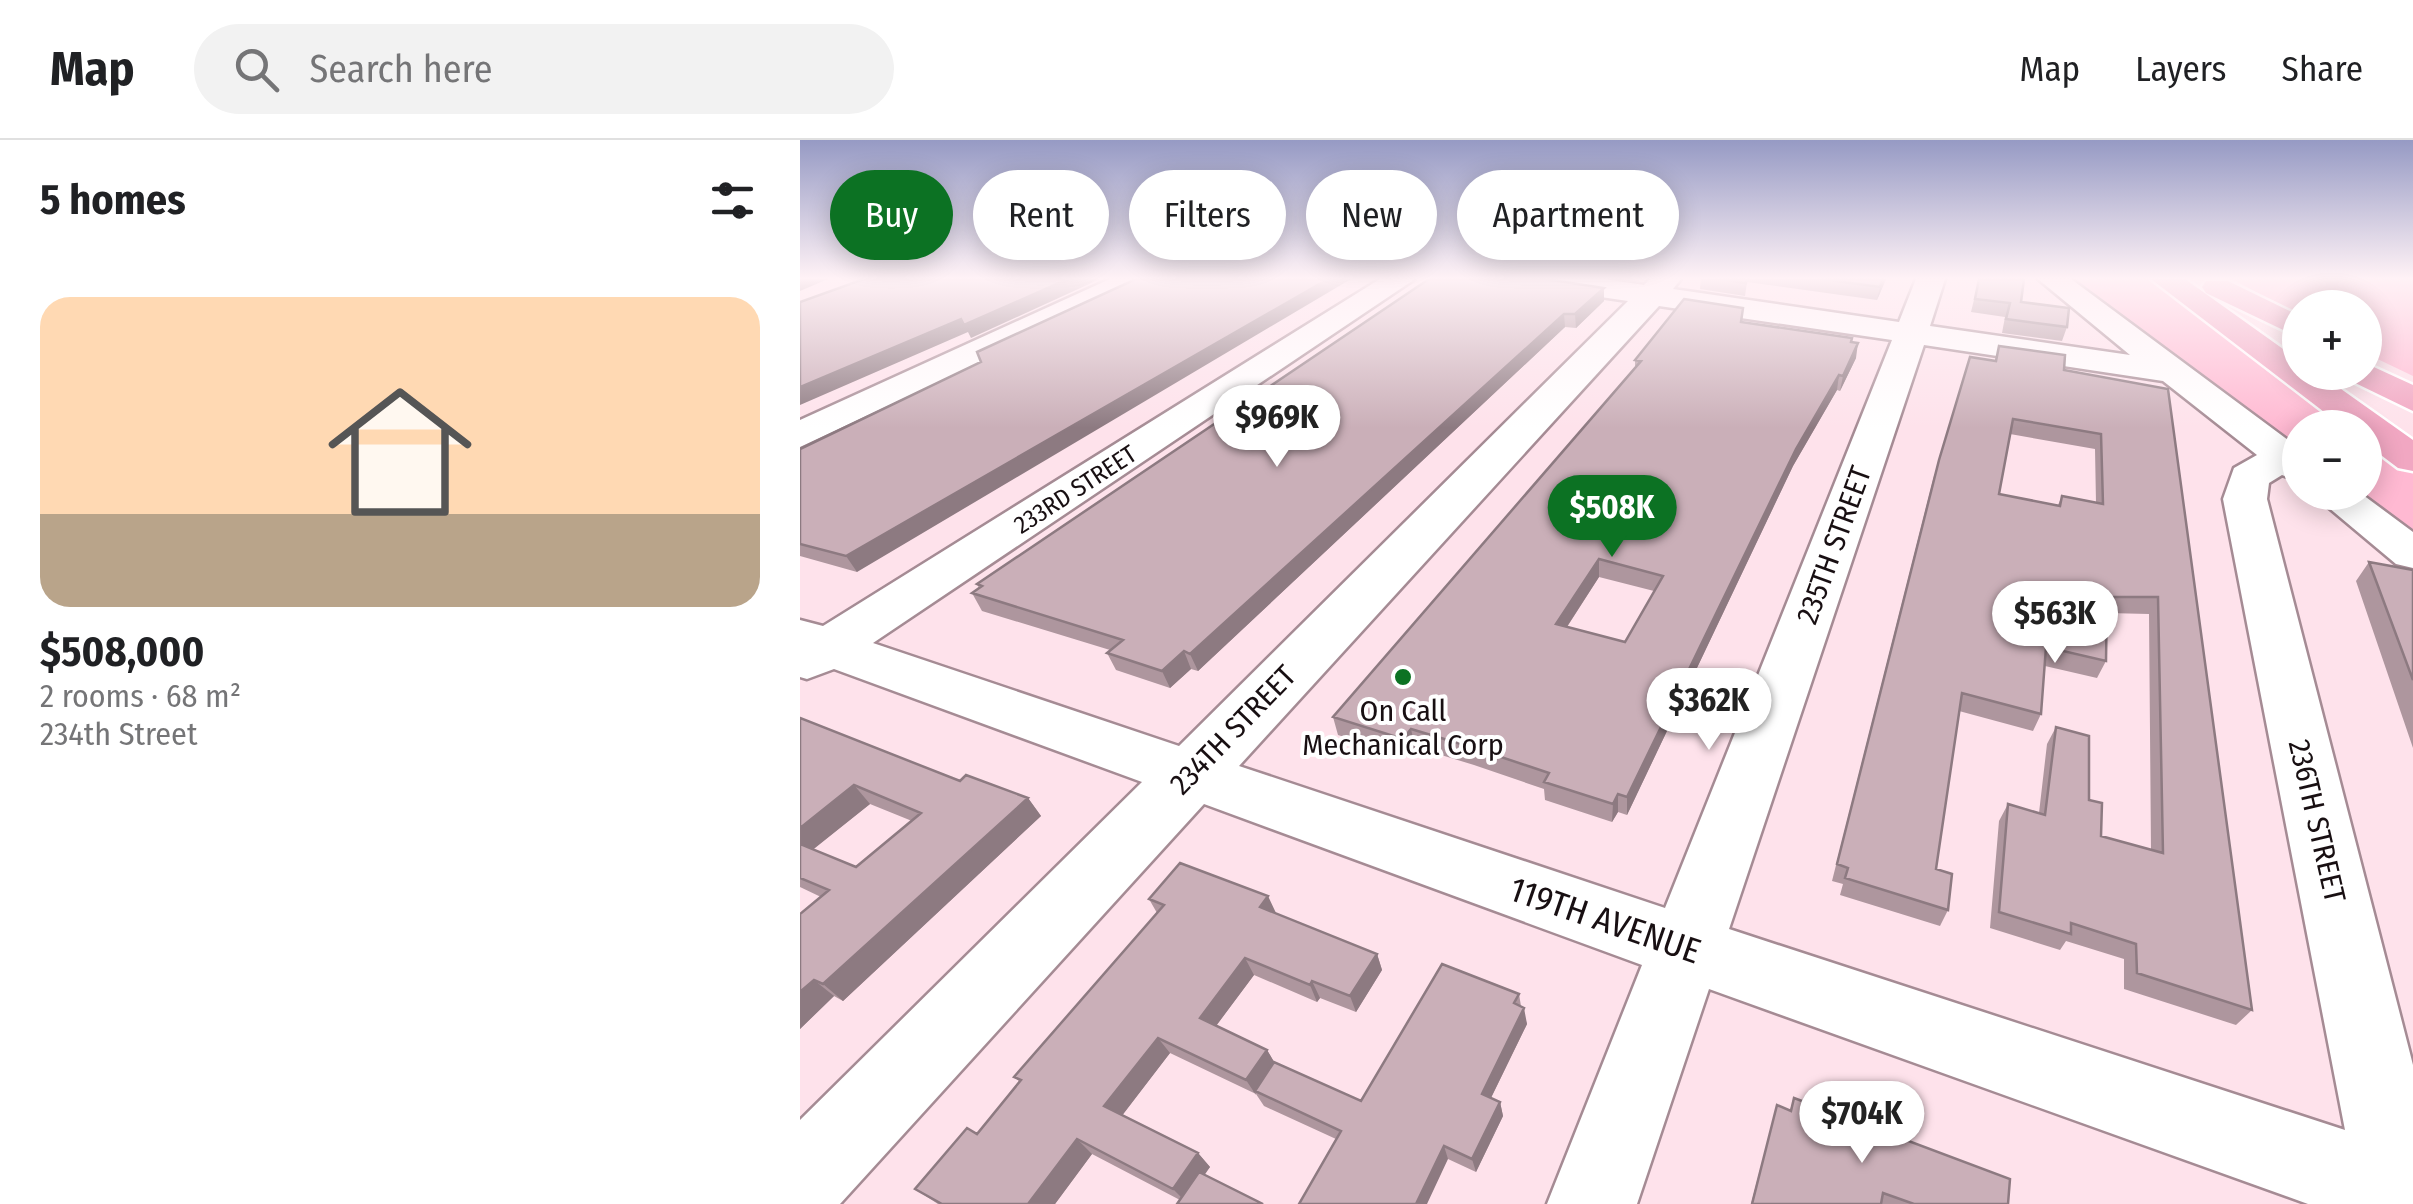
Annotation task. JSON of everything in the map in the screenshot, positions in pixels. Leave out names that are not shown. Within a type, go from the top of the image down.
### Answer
[{"type":"highway","points":[[2252,329],[2413,459]]},
{"type":"highway","points":[[2257,329],[2282,347]]},
{"type":"highway","points":[[2382,369],[2413,384]]},
{"type":"highway","points":[[2382,384],[2413,400]]},
{"type":"highway","points":[[2356,390],[2413,420]]},
{"type":"street","points":[[800,435],[1029,329]]},
{"type":"street","name":"233RD STREET","points":[[810,650],[1323,329]]},
{"type":"street","name":"234TH STREET","points":[[800,1182],[1620,329]]},
{"type":"street","name":"235TH STREET","points":[[1592,1204],[1914,329]]},
{"type":"street","points":[[2006,329],[2174,372]]},
{"type":"street","points":[[2117,329],[2282,455]]},
{"type":"street","name":"236TH STREET","points":[[2282,475],[2250,477],[2244,499],[2406,1198]]},
{"type":"street","points":[[2354,510],[2413,554]]},
{"type":"street","name":"119TH AVENUE","points":[[810,650],[1191,774],[2406,1198]]},
{"type":"shaded area","points":[[2135,329],[2215,329],[2282,378],[2282,390],[2298,390],[2325,410],[2282,410],[2282,439]]},
{"type":"shaded area","points":[[2382,329],[2413,329],[2413,376],[2382,361]]},
{"type":"shaded area","points":[[2382,450],[2413,471],[2413,536],[2378,510],[2382,510]]},
{"type":"building","points":[[800,329],[938,329],[800,387]]},
{"type":"building","points":[[1028,329],[1242,329],[846,556],[800,544],[800,449],[981,362],[977,352]]},
{"type":"building","points":[[1355,329],[1548,329],[1190,654],[1184,651],[1162,671],[1107,653],[1123,640],[972,593],[982,586],[977,584]]},
{"type":"building","points":[[1660,329],[1787,329],[1852,338],[1851,342],[1858,343],[1843,376],[1839,375],[1796,449],[1627,797],[1618,794],[1613,804],[1544,782],[1549,773],[1471,747],[1411,729],[1403,739],[1333,717],[1641,361],[1635,360]],"holes":[[[1599,559],[1663,576],[1625,642],[1556,624]]]},
{"type":"building","points":[[1999,346],[2065,355],[2064,370],[2168,389],[2252,1010],[2137,973],[2136,944],[2071,923],[2071,934],[1999,912],[2008,804],[2045,815],[2056,727],[2089,736],[2089,800],[2102,803],[2101,836],[2163,853],[2158,597],[2107,597],[2106,661],[2046,647],[2041,714],[1962,693],[1936,869],[1952,874],[1948,910],[1845,878],[1848,868],[1837,864],[1939,460],[1970,357],[1996,361]],"holes":[[[2013,419],[2101,434],[2103,504],[2062,496],[2060,506],[1999,494]]]},
{"type":"building","points":[[2369,562],[2413,570],[2413,680]]},
{"type":"building","points":[[800,718],[960,781],[966,775],[1028,798],[823,984],[814,980],[800,992],[800,914],[829,890],[800,878],[800,844],[856,867],[921,813],[854,785],[800,828]]},
{"type":"building","points":[[1180,863],[1268,896],[1260,907],[1377,954],[1350,996],[1312,981],[1310,985],[1245,958],[1200,1018],[1267,1050],[1246,1080],[1158,1038],[1104,1106],[1198,1153],[1173,1189],[1077,1139],[1028,1204],[942,1204],[915,1189],[967,1128],[977,1134],[1021,1080],[1014,1077],[1164,905],[1149,899]]},
{"type":"building","points":[[1442,964],[1519,994],[1514,1003],[1524,1008],[1482,1094],[1500,1102],[1472,1159],[1444,1146],[1416,1204],[1299,1204],[1341,1131],[1255,1091],[1274,1062],[1361,1101]]},
{"type":"building","points":[[1794,1098],[2010,1179],[2008,1204],[1914,1204],[1883,1193],[1881,1204],[1752,1204],[1777,1105],[1791,1111]]},
{"type":"building","points":[[1199,1172],[1263,1204],[1177,1204]]},
{"type":"place","name":"On Call Mechanical Corp","points":[[1403,677]]}]
